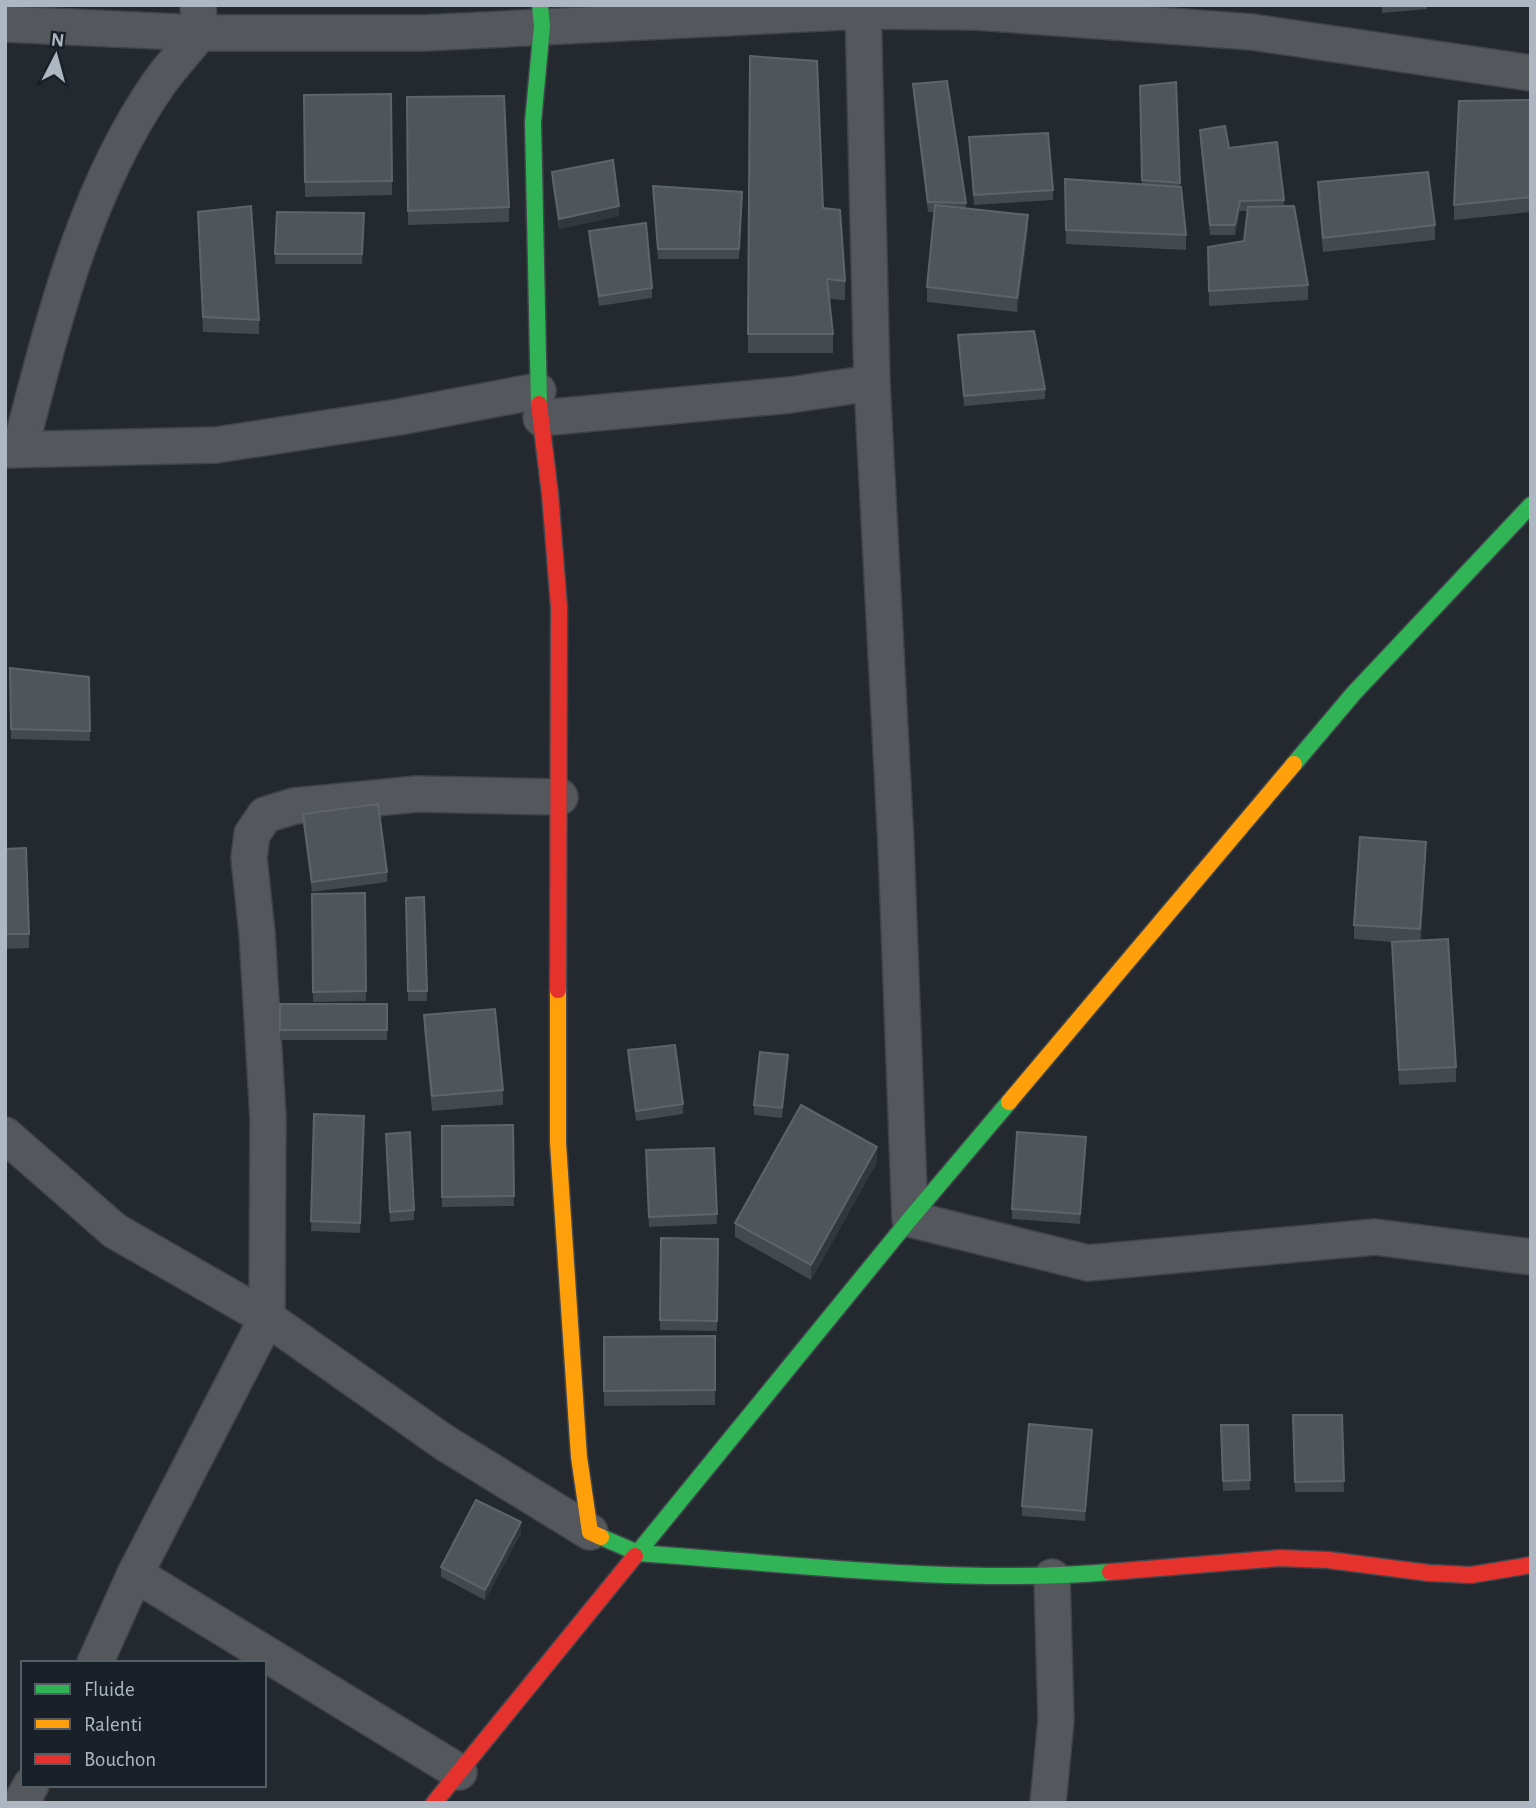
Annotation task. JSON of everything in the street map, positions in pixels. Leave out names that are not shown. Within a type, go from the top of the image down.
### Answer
[{"type":"street","points":[[863,8],[872,383],[896,845],[910,1219]]},
{"type":"street","points":[[5,24],[199,19],[424,33],[541,16],[863,8],[1252,19],[1531,73]]},
{"type":"street","points":[[541,16],[533,122],[539,404],[550,494],[559,607],[558,1143],[579,1457],[590,1532]]},
{"type":"street","points":[[199,19],[121,148],[94,204],[13,449],[216,445],[398,417],[539,404],[790,395],[872,383]]},
{"type":"street","points":[[434,1803],[910,1219],[1354,693],[1531,505]]},
{"type":"street","points":[[96,1661],[135,1574],[267,1318],[268,1118],[257,933],[249,858],[252,834],[265,816],[294,806],[417,794],[560,797]]},
{"type":"street","points":[[13,1154],[115,1231],[267,1318],[445,1443],[590,1532],[638,1553],[918,1573],[1052,1577],[1280,1558],[1328,1560],[1429,1573],[1471,1575],[1531,1565]]},
{"type":"street","points":[[910,1219],[1088,1263],[1375,1237],[1531,1257]]},
{"type":"street","points":[[135,1574],[459,1772]]},
{"type":"street","points":[[1048,1803],[1056,1720],[1052,1577]]},
{"type":"street","points":[[21,1803],[31,1787]]},
{"type":"building","points":[[750,56],[817,61],[823,208],[840,210],[845,281],[827,279],[833,334],[748,334]]},
{"type":"building","points":[[947,81],[966,203],[928,202],[913,84]]},
{"type":"building","points":[[1176,82],[1180,183],[1142,180],[1140,86]]},
{"type":"building","points":[[391,94],[392,181],[305,182],[304,95]]},
{"type":"building","points":[[504,96],[509,207],[408,211],[407,97]]},
{"type":"building","points":[[1531,100],[1531,197],[1454,205],[1459,101]]},
{"type":"building","points":[[1225,126],[1229,148],[1277,142],[1284,200],[1240,201],[1235,225],[1210,225],[1200,130]]},
{"type":"building","points":[[1048,133],[1053,190],[974,195],[969,137]]},
{"type":"building","points":[[613,160],[619,206],[559,219],[552,172]]},
{"type":"building","points":[[1428,172],[1435,225],[1323,238],[1318,182]]},
{"type":"building","points":[[1065,179],[1181,187],[1186,235],[1066,230]]},
{"type":"building","points":[[653,186],[742,192],[739,249],[658,249]]},
{"type":"building","points":[[935,205],[1028,215],[1017,298],[927,287]]},
{"type":"building","points":[[251,206],[259,320],[203,317],[198,212]]},
{"type":"building","points":[[1294,206],[1308,285],[1209,291],[1208,247],[1244,241],[1248,207]]},
{"type":"building","points":[[277,212],[364,213],[362,254],[275,254]]},
{"type":"building","points":[[646,223],[652,288],[599,296],[589,231]]},
{"type":"building","points":[[1034,331],[1045,389],[964,396],[958,335]]},
{"type":"building","points":[[10,668],[89,677],[90,731],[11,729]]},
{"type":"building","points":[[378,804],[387,872],[312,882],[303,814]]},
{"type":"building","points":[[1360,837],[1426,842],[1420,929],[1354,925]]},
{"type":"building","points":[[26,848],[29,934],[5,934],[5,849]]},
{"type":"building","points":[[365,893],[366,991],[313,992],[312,894]]},
{"type":"building","points":[[424,897],[427,991],[408,991],[406,898]]},
{"type":"building","points":[[1448,939],[1456,1067],[1399,1070],[1392,942]]},
{"type":"building","points":[[280,1004],[387,1004],[387,1030],[280,1030]]},
{"type":"building","points":[[495,1009],[503,1090],[432,1096],[424,1015]]},
{"type":"building","points":[[675,1045],[683,1104],[636,1111],[628,1050]]},
{"type":"building","points":[[760,1052],[788,1055],[782,1108],[754,1105]]},
{"type":"building","points":[[801,1105],[877,1147],[811,1265],[735,1223]]},
{"type":"building","points":[[314,1114],[364,1116],[360,1223],[311,1221]]},
{"type":"building","points":[[513,1125],[514,1196],[442,1197],[442,1126]]},
{"type":"building","points":[[410,1132],[414,1210],[390,1212],[386,1134]]},
{"type":"building","points":[[1017,1132],[1086,1137],[1080,1214],[1012,1209]]},
{"type":"building","points":[[714,1148],[717,1214],[649,1217],[646,1150]]},
{"type":"building","points":[[661,1238],[718,1239],[717,1321],[660,1320]]},
{"type":"building","points":[[715,1336],[715,1390],[604,1391],[604,1337]]},
{"type":"building","points":[[1293,1415],[1342,1415],[1344,1481],[1295,1482]]},
{"type":"building","points":[[1029,1424],[1092,1430],[1085,1511],[1022,1506]]},
{"type":"building","points":[[1221,1425],[1248,1425],[1250,1480],[1223,1481]]},
{"type":"building","points":[[476,1500],[521,1522],[485,1590],[441,1567]]},
{"type":"traffic: fast","points":[[539,404],[533,122],[542,26],[540,5]]},
{"type":"traffic: fast","points":[[1294,764],[1354,693],[1531,505]]},
{"type":"traffic: fast","points":[[635,1556],[1009,1102]]},
{"type":"traffic: fast","points":[[601,1537],[638,1553],[874,1572],[993,1576],[1110,1572]]},
{"type":"traffic: slow","points":[[1009,1102],[1294,764]]},
{"type":"traffic: slow","points":[[558,990],[558,1143],[579,1457],[590,1532],[601,1537]]},
{"type":"traffic: jam","points":[[539,404],[550,494],[559,607],[558,990]]},
{"type":"traffic: jam","points":[[434,1803],[635,1556]]},
{"type":"traffic: jam","points":[[1110,1572],[1280,1558],[1328,1560],[1429,1573],[1471,1575],[1531,1565]]}]
